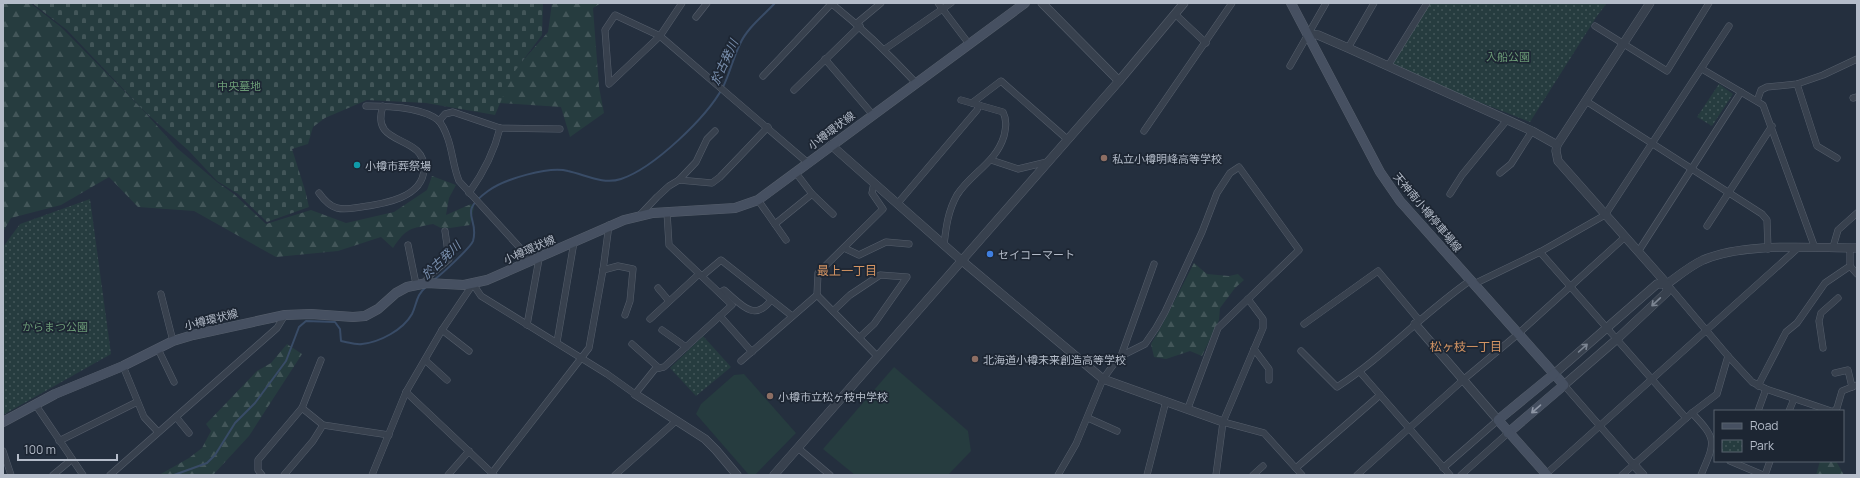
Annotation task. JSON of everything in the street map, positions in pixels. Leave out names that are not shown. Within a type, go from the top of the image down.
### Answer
[{"type":"main road","name":"小樽環状線","points":[[3,422],[35,404],[123,366],[173,341],[216,329],[285,315],[311,314],[353,317],[365,316],[378,309],[396,293],[407,287],[422,283],[473,284],[487,280],[536,260],[609,225],[639,216],[667,212],[735,208],[758,200],[1025,3]]},
{"type":"main road","name":"天神南小樽停車場線","points":[[1291,3],[1380,172],[1400,201],[1564,385]]},
{"type":"main road","points":[[1546,475],[1498,420],[1554,374]]},
{"type":"main road","points":[[1508,433],[1564,385]]},
{"type":"street","points":[[682,3],[660,36],[608,84],[605,30],[616,15],[660,36],[808,163]]},
{"type":"street","points":[[696,17],[706,3]]},
{"type":"street","points":[[762,76],[832,3],[885,49],[916,83]]},
{"type":"street","points":[[794,90],[858,24],[882,3]]},
{"type":"street","points":[[938,3],[969,44]]},
{"type":"street","points":[[885,49],[951,3]]},
{"type":"street","points":[[1042,3],[1119,81]]},
{"type":"street","points":[[774,475],[1119,81],[1184,3]]},
{"type":"street","points":[[1144,131],[1206,43],[1232,3]]},
{"type":"street","points":[[1290,66],[1326,3]]},
{"type":"street","points":[[1348,48],[1374,3]]},
{"type":"street","points":[[1388,66],[1427,3]]},
{"type":"street","points":[[1650,3],[1558,145],[1556,151],[1558,161],[1667,284],[1728,356],[1758,386],[1829,410]]},
{"type":"street","points":[[1595,26],[1667,71],[1709,3]]},
{"type":"street","points":[[1175,14],[1206,43]]},
{"type":"street","points":[[1301,351],[1337,387],[1360,372],[1445,298],[1472,282],[1540,252],[1606,216],[1729,26]]},
{"type":"street","points":[[1308,34],[1318,35],[1348,48],[1532,131],[1558,145]]},
{"type":"street","points":[[825,59],[873,114]]},
{"type":"street","points":[[1757,100],[1761,90],[1767,87],[1797,84],[1823,76],[1857,59]]},
{"type":"street","points":[[1702,69],[1763,104],[1815,248]]},
{"type":"street","points":[[972,103],[1001,81],[1067,139]]},
{"type":"street","points":[[1797,84],[1817,146],[1837,158]]},
{"type":"street","points":[[1638,252],[1690,169],[1741,92]]},
{"type":"street","points":[[944,245],[948,213],[958,194],[991,160],[1001,145],[1006,126],[1006,117],[1003,112],[961,100]]},
{"type":"street","points":[[1586,101],[1762,214],[1767,220],[1768,248]]},
{"type":"street","points":[[898,203],[977,110],[979,105]]},
{"type":"street","points":[[366,106],[383,106],[427,113],[439,121],[448,140],[454,168],[460,181],[469,193],[536,260],[527,325]]},
{"type":"street","points":[[319,193],[330,206],[338,209],[348,209],[373,206],[394,200],[405,196],[416,187],[421,180],[424,169],[421,159],[418,152],[412,146],[385,132],[380,124],[383,106]]},
{"type":"street","points":[[439,121],[445,114],[453,112],[500,128],[560,128]]},
{"type":"street","points":[[1450,194],[1462,175],[1506,120]]},
{"type":"street","points":[[1707,226],[1772,126]]},
{"type":"street","points":[[469,193],[496,148],[500,128]]},
{"type":"street","points":[[679,180],[712,183],[720,177],[768,128]]},
{"type":"street","points":[[639,216],[656,197],[679,180],[696,162],[707,139],[715,131]]},
{"type":"street","points":[[1500,173],[1512,164],[1532,131]]},
{"type":"street","points":[[831,145],[944,245],[1103,379],[1188,408],[1223,422],[1264,433],[1302,475]]},
{"type":"street","points":[[991,160],[1018,169],[1047,162]]},
{"type":"street","points":[[1121,356],[1145,344],[1156,328],[1166,312],[1202,232],[1217,192],[1230,173],[1239,168],[1299,250],[1218,328],[1188,408]]},
{"type":"street","points":[[796,173],[812,194],[832,214]]},
{"type":"street","points":[[741,361],[817,294],[818,273],[883,209],[872,193],[874,183]]},
{"type":"street","points":[[775,224],[812,194]]},
{"type":"street","points":[[758,200],[786,240]]},
{"type":"street","points":[[635,394],[655,369],[664,367],[732,305],[669,245],[667,212]]},
{"type":"street","points":[[1832,247],[1838,230],[1857,213]]},
{"type":"street","points":[[1848,221],[1857,219]]},
{"type":"street","points":[[406,392],[493,474],[589,348],[603,270],[609,225]]},
{"type":"street","points":[[408,245],[422,283],[449,259],[445,231]]},
{"type":"street","points":[[1357,475],[1463,380],[1518,334],[1625,237]]},
{"type":"street","points":[[557,342],[574,242]]},
{"type":"street","points":[[844,248],[859,255],[886,242],[909,244]]},
{"type":"street","points":[[1554,374],[1657,284],[1667,284],[1693,266],[1715,256],[1728,252],[1768,248],[1853,248],[1850,266],[1825,283],[1812,304],[1797,323],[1786,332],[1758,386]]},
{"type":"street","points":[[1546,475],[1798,248]]},
{"type":"street","points":[[1540,252],[1686,418]]},
{"type":"street","points":[[650,319],[669,301],[721,260],[792,316]]},
{"type":"street","points":[[1058,475],[1076,444],[1103,379],[1121,356],[1154,264]]},
{"type":"street","points":[[603,270],[618,266],[633,269],[630,301],[625,314]]},
{"type":"street","points":[[1850,266],[1857,274]]},
{"type":"street","points":[[1304,324],[1378,271],[1463,380],[1498,420],[1443,468]]},
{"type":"street","points":[[833,311],[850,295],[880,275],[908,277],[874,324],[860,337]]},
{"type":"street","points":[[372,475],[406,392],[442,330],[473,284],[481,296],[557,342],[705,439],[737,475]]},
{"type":"street","points":[[1643,475],[1564,385],[1617,339],[1667,292],[1667,284]]},
{"type":"street","points":[[658,288],[669,301]]},
{"type":"street","points":[[720,293],[724,290],[751,311],[758,312],[765,308],[771,300]]},
{"type":"street","points":[[161,294],[173,341]]},
{"type":"street","points":[[817,294],[878,357]]},
{"type":"street","points":[[1216,475],[1223,422],[1263,328],[1263,319],[1248,298]]},
{"type":"street","points":[[1823,348],[1819,321],[1821,314],[1838,298]]},
{"type":"street","points":[[1812,304],[1821,314]]},
{"type":"street","points":[[110,475],[277,328],[285,315]]},
{"type":"street","points":[[720,316],[752,352]]},
{"type":"street","points":[[442,330],[469,351]]},
{"type":"street","points":[[662,330],[686,347]]},
{"type":"street","points":[[632,344],[659,368]]},
{"type":"street","points":[[158,349],[174,382]]},
{"type":"street","points":[[1254,349],[1269,369],[1269,380]]},
{"type":"street","points":[[1622,475],[1686,418],[1717,394],[1728,356]]},
{"type":"street","points":[[262,475],[258,470],[258,460],[302,408],[321,360]]},
{"type":"street","points":[[425,360],[447,380]]},
{"type":"street","points":[[123,366],[144,417],[158,432]]},
{"type":"street","points":[[1834,410],[1837,408],[1842,391],[1855,386],[1848,370],[1835,373]]},
{"type":"street","points":[[1360,372],[1450,475]]},
{"type":"street","points":[[1758,410],[1766,389]]},
{"type":"street","points":[[1296,468],[1380,395]]},
{"type":"street","points":[[1789,410],[1794,399]]},
{"type":"street","points":[[1147,475],[1166,401]]},
{"type":"street","points":[[59,441],[137,402]]},
{"type":"street","points":[[35,404],[71,460],[83,475]]},
{"type":"street","points":[[302,408],[323,425],[389,435]]},
{"type":"street","points":[[1692,413],[1709,431],[1713,447],[1700,475]]},
{"type":"street","points":[[176,417],[189,432]]},
{"type":"street","points":[[1088,418],[1117,430]]},
{"type":"street","points":[[616,475],[676,421]]},
{"type":"street","points":[[284,475],[313,441],[323,425]]},
{"type":"street","points":[[1461,475],[1508,433]]},
{"type":"street","points":[[798,448],[830,475]]},
{"type":"street","points":[[3,451],[11,475]]},
{"type":"street","points":[[448,475],[468,451]]},
{"type":"street","points":[[53,475],[71,460]]},
{"type":"street","points":[[1735,462],[1764,475],[1770,462]]},
{"type":"street","points":[[1253,475],[1263,466]]},
{"type":"green space","points":[[3,3],[30,3],[61,27],[141,108],[177,148],[217,182],[234,194],[266,224],[311,210],[346,223],[394,212],[427,190],[432,176],[456,185],[449,198],[446,215],[471,204],[474,207],[470,225],[443,229],[433,224],[414,228],[406,232],[393,248],[381,237],[338,251],[276,257],[194,211],[138,207],[109,177],[61,205],[11,218],[3,232]]},
{"type":"green space","name":"中央墓地","points":[[32,3],[543,3],[542,35],[512,75],[495,115],[426,103],[367,100],[325,118],[313,127],[308,144],[292,149],[309,207],[267,222],[238,194],[217,181],[189,151],[146,113],[67,30]]},
{"type":"green space","points":[[552,3],[601,3],[593,8],[599,87],[604,113],[570,137],[561,107],[499,103],[512,73],[548,32]]},
{"type":"green space","name":"入船公園","points":[[1428,3],[1607,3],[1597,16],[1530,122],[1388,66]]},
{"type":"green space","points":[[1719,84],[1733,94],[1712,126],[1697,117]]},
{"type":"green space","name":"からまつ公園","points":[[90,199],[111,354],[3,415],[3,247],[20,224]]},
{"type":"green space","points":[[1194,263],[1207,274],[1229,276],[1238,274],[1244,280],[1235,288],[1220,308],[1219,320],[1202,356],[1190,351],[1166,359],[1154,357],[1151,344]]},
{"type":"green space","points":[[703,336],[731,367],[696,396],[670,368]]},
{"type":"green space","points":[[287,344],[302,354],[249,436],[213,475],[159,475],[189,458],[202,448],[211,431],[206,424],[257,371],[271,363]]},
{"type":"green space","points":[[894,367],[968,431],[971,451],[948,475],[855,475],[823,449]]},
{"type":"green space","points":[[744,374],[796,433],[755,475],[749,475],[696,414],[701,404],[734,375]]},
{"type":"green space","points":[[1820,462],[1837,462],[1844,475],[1816,475]]},
{"type":"waterway","name":"於古発川","points":[[435,279],[444,272],[473,241],[474,226],[471,216],[473,205],[478,199],[495,186],[515,178],[550,170],[568,171],[594,179],[614,181],[634,173],[664,153],[692,126],[715,99],[723,87],[743,38],[751,27],[775,3]]},
{"type":"waterway","name":"於古発川","points":[[174,475],[207,463],[215,455],[235,423],[255,403],[286,361],[299,327],[306,321],[335,322],[340,329],[341,341],[357,344],[369,343],[383,338],[403,325],[412,314],[418,296],[426,287]]},
{"type":"place","name":"私立小樽明峰高等学校","points":[[1104,158]]},
{"type":"place","name":"小樽市葬祭場","points":[[357,165]]},
{"type":"place","name":"セイコーマート","points":[[990,254]]},
{"type":"place","name":"北海道小樽未来創造高等学校","points":[[975,359]]},
{"type":"place","name":"小樽市立松ヶ枝中学校","points":[[770,396]]},
{"type":"district","name":"最上一丁目","points":[[847,270]]},
{"type":"district","name":"松ヶ枝一丁目","points":[[1466,346]]}]
